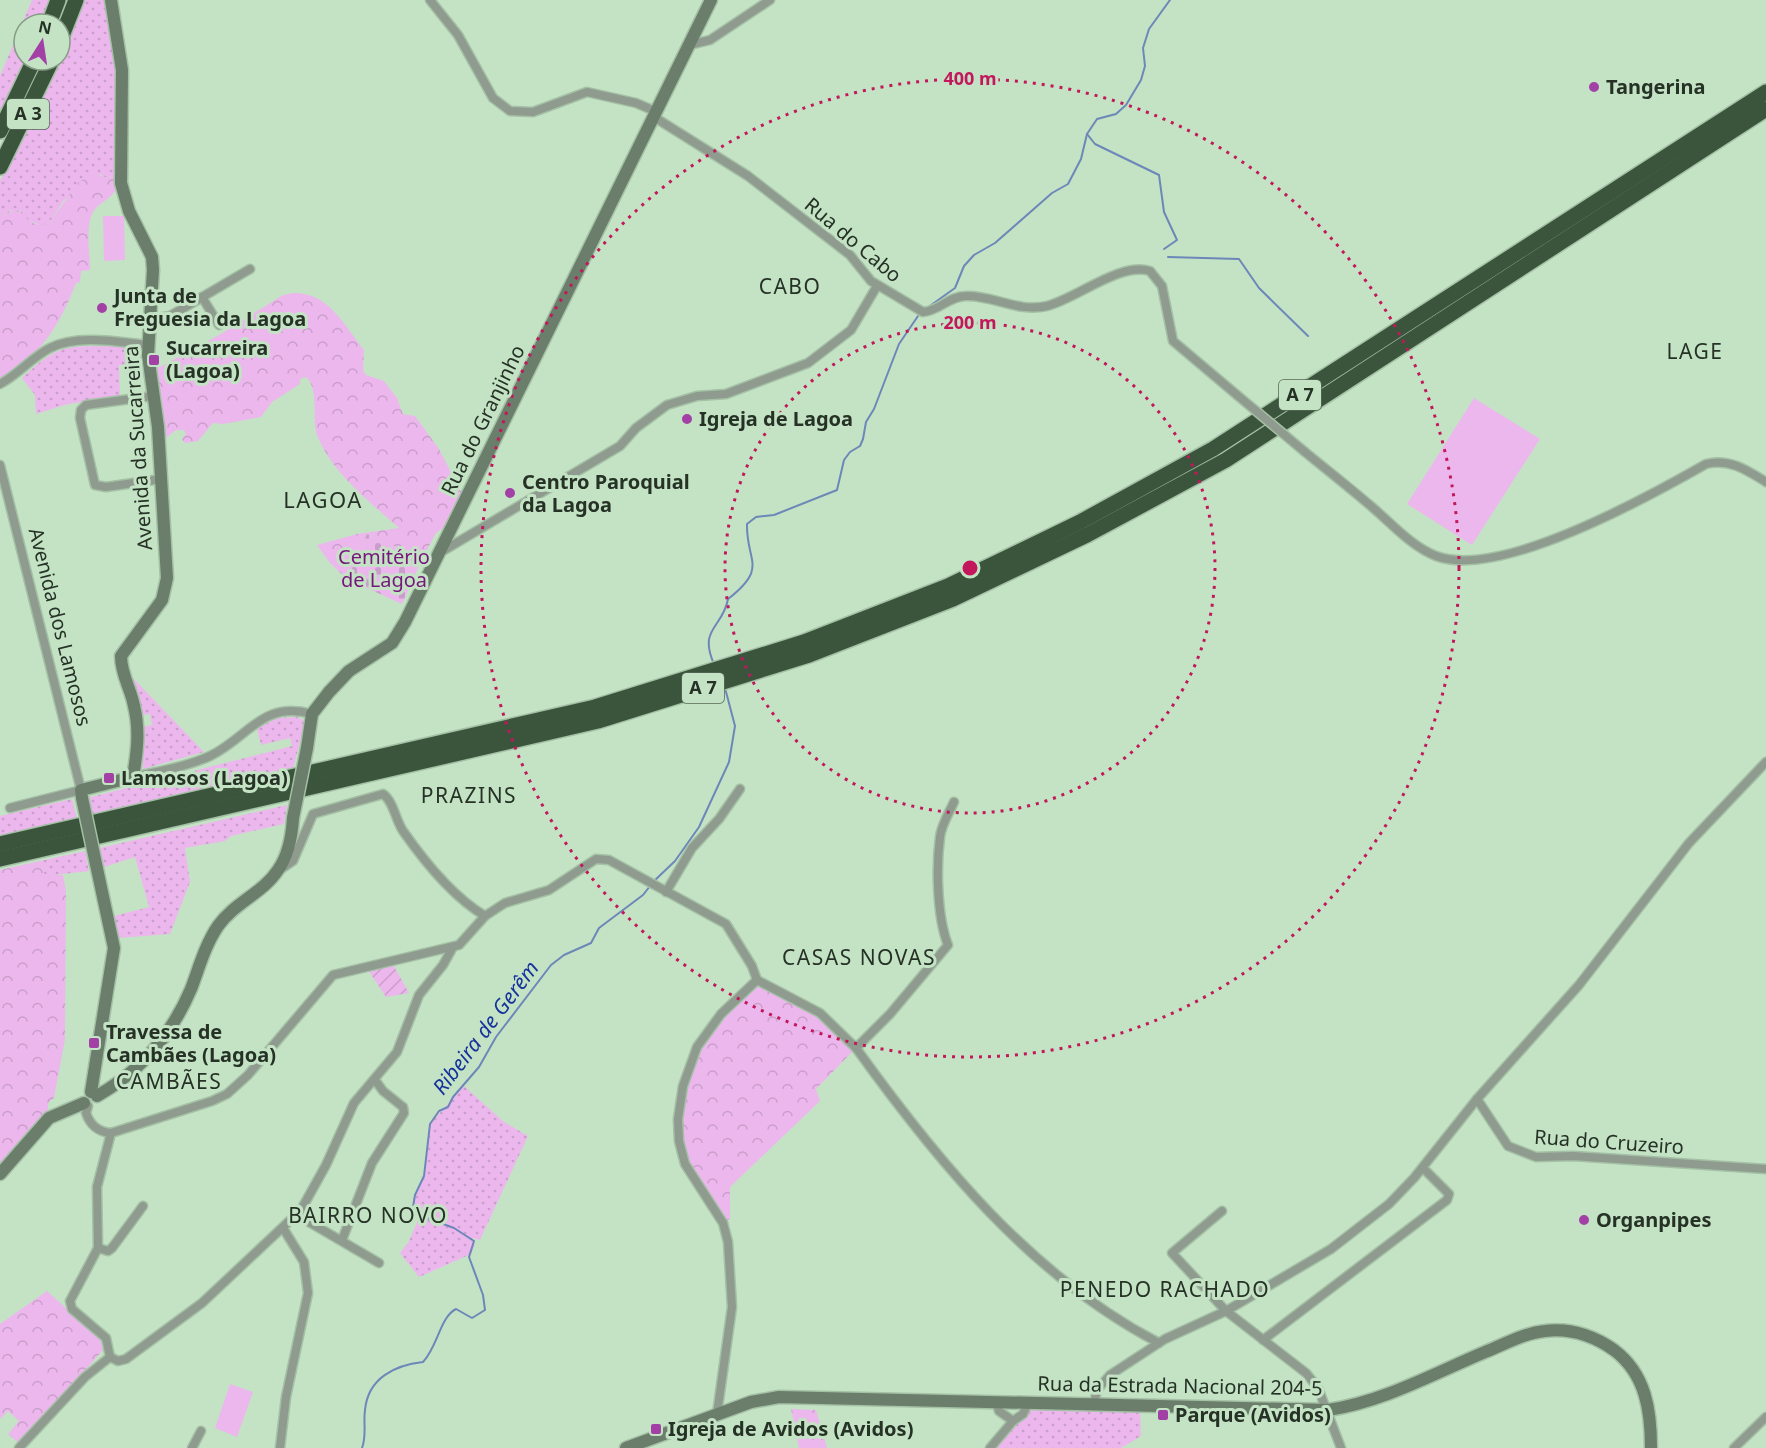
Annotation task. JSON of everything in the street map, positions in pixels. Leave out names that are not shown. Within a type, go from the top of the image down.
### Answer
[{"type":"highway","name":"A 3","points":[[0,131],[28,72]]},
{"type":"highway","name":"A 3","points":[[0,167],[46,72]]},
{"type":"highway","name":"A 7","points":[[806,648],[948,586],[1080,522],[1213,450],[1766,92]]},
{"type":"highway","name":"A 7","points":[[0,859],[596,714],[953,599],[1087,535],[1226,460],[1766,109]]},
{"type":"highway","name":"A 7","points":[[0,844],[596,714]]},
{"type":"street","name":"Avenida da Sucarreira","points":[[111,0],[122,70],[122,183],[129,211],[152,257],[152,319],[148,345],[161,479],[166,589],[162,600],[121,656],[123,675],[134,703],[138,732],[133,777]]},
{"type":"street","name":"Rua do Cabo","points":[[430,0],[458,35],[493,98],[510,111],[533,112],[587,92],[628,101],[655,115],[748,176],[850,255],[877,286],[923,312],[930,312],[947,301],[968,296],[1005,305],[1035,307],[1062,300],[1134,269],[1150,271],[1162,286],[1173,341],[1398,531],[1434,556],[1448,560],[1513,552],[1599,522],[1706,464],[1718,461],[1735,464],[1766,482]]},
{"type":"street","name":"Rua do Granjinho","points":[[312,714],[349,671],[397,637],[711,0]]},
{"type":"street","points":[[689,45],[710,40],[770,0]]},
{"type":"street","points":[[152,319],[170,316],[250,269]]},
{"type":"street","points":[[440,552],[620,446],[636,428],[667,405],[697,396],[726,394],[808,363],[851,330],[877,286]]},
{"type":"street","points":[[202,297],[219,325]]},
{"type":"street","points":[[0,384],[20,373],[46,351],[60,344],[87,342],[148,345]]},
{"type":"street","points":[[153,396],[86,405],[81,410],[80,418],[95,484],[106,487],[161,479]]},
{"type":"street","name":"Avenida dos Lamosos","points":[[0,465],[82,794]]},
{"type":"street","points":[[10,808],[82,794],[213,754],[253,723],[275,713],[291,711],[312,714],[308,748],[287,851],[278,871]]},
{"type":"street","points":[[1094,1404],[1097,1390],[1104,1381],[1159,1343],[1226,1311],[1331,1249],[1389,1204],[1423,1168],[1477,1100],[1579,985],[1689,843],[1766,762]]},
{"type":"street","points":[[666,892],[692,848],[719,819],[740,789]]},
{"type":"street","points":[[82,794],[114,948],[86,1113],[91,1123],[102,1132],[111,1133],[195,1108],[227,1094],[248,1075],[333,975],[453,947],[463,942],[484,916],[513,899],[549,890],[596,859],[609,860],[666,892],[709,912],[726,924],[752,966],[757,980],[820,1013],[856,1048],[890,1095],[990,1215],[1088,1301],[1124,1325],[1159,1343]]},
{"type":"street","points":[[0,1174],[49,1118],[90,1099],[131,1074],[153,1053],[181,1009],[217,928],[230,912],[278,871],[294,861],[311,818],[316,812],[383,794],[388,798],[402,830],[459,899],[484,916]]},
{"type":"street","points":[[856,1048],[890,1014],[948,945],[944,933],[939,893],[940,836],[954,802]]},
{"type":"street","points":[[110,1358],[118,1361],[126,1359],[169,1329],[297,1215],[321,1175],[354,1103],[375,1080],[403,1040],[418,995],[443,965],[453,947]]},
{"type":"street","points":[[717,1414],[732,1306],[728,1242],[723,1224],[685,1164],[679,1141],[678,1119],[683,1086],[697,1047],[721,1014],[757,980]]},
{"type":"street","points":[[342,1240],[372,1163],[404,1113],[403,1107],[383,1091],[375,1080]]},
{"type":"street","name":"Rua do Cruzeiro","points":[[1477,1100],[1508,1146],[1536,1157],[1573,1156],[1766,1169]]},
{"type":"street","points":[[110,1358],[106,1338],[72,1309],[70,1301],[98,1248],[97,1187],[111,1133]]},
{"type":"street","points":[[1263,1340],[1447,1200],[1449,1194],[1423,1168]]},
{"type":"street","points":[[98,1248],[108,1251],[112,1248],[143,1206]]},
{"type":"street","points":[[1222,1211],[1172,1253],[1226,1311],[1306,1373],[1318,1388],[1341,1448]]},
{"type":"street","points":[[297,1215],[379,1263]]},
{"type":"street","points":[[280,1448],[286,1397],[308,1293],[304,1262],[284,1228]]},
{"type":"street","name":"Rua da Estrada Nacional 204-5","points":[[626,1448],[717,1414],[760,1400],[778,1397],[1328,1410],[1365,1402],[1532,1334],[1553,1330],[1571,1332],[1605,1344],[1631,1368],[1644,1391],[1650,1410],[1651,1448]]},
{"type":"street","points":[[20,1448],[85,1377],[110,1358]]},
{"type":"street","points":[[996,1402],[999,1411],[1013,1421]]},
{"type":"street","points":[[990,1448],[1013,1421],[1023,1414],[1028,1403]]},
{"type":"street","points":[[1734,1448],[1766,1417]]},
{"type":"street","points":[[192,1448],[201,1431]]},
{"type":"green space","points":[[32,0],[49,0],[44,12],[27,12]]},
{"type":"green space","points":[[83,0],[106,0],[117,57],[116,176],[105,177],[100,174],[64,200],[49,223],[42,226],[23,218],[20,210],[11,210],[7,215],[0,214],[0,181],[40,104],[53,72],[72,72],[72,27]]},
{"type":"green space","points":[[12,48],[12,72],[19,72],[0,113],[0,76]]},
{"type":"green space","points":[[93,173],[105,177],[116,176],[117,188],[93,212],[91,218],[90,270],[81,271],[80,282],[76,283],[63,313],[47,338],[26,361],[0,379],[0,214],[7,215],[15,208],[33,223],[43,225],[49,223],[78,183]]},
{"type":"green space","points":[[103,216],[124,216],[125,260],[104,261]]},
{"type":"green space","points":[[294,293],[317,298],[335,312],[364,350],[363,370],[366,375],[384,381],[397,398],[403,414],[415,416],[439,449],[463,495],[450,523],[436,533],[422,559],[367,534],[347,579],[330,563],[317,545],[357,534],[399,528],[352,486],[323,449],[317,435],[314,396],[306,377],[300,379],[300,384],[272,402],[261,417],[223,424],[213,423],[198,441],[185,443],[182,439],[186,434],[184,430],[176,430],[163,440],[154,370],[219,335],[283,295]]},
{"type":"green space","points":[[117,346],[137,350],[144,365],[119,365],[120,397],[68,404],[36,414],[35,395],[22,378],[35,366],[56,352],[65,349]]},
{"type":"green space","points":[[1474,398],[1540,439],[1472,545],[1407,504]]},
{"type":"green space","name":"Cemitério de Lagoa","points":[[367,534],[422,559],[402,604],[347,579]]},
{"type":"green space","points":[[127,653],[130,675],[204,752],[143,769],[142,727],[152,725],[150,714],[140,715],[125,668]]},
{"type":"green space","points":[[297,717],[303,720],[304,727],[293,769],[90,816],[87,798],[292,746],[290,738],[261,745],[257,728],[278,718]]},
{"type":"green space","points":[[72,799],[77,819],[0,836],[0,816]]},
{"type":"green space","points":[[287,805],[284,824],[231,836],[225,841],[185,848],[190,882],[170,934],[118,938],[114,916],[149,907],[135,857],[101,868],[95,849]]},
{"type":"green space","points":[[85,851],[89,871],[45,876],[40,861]]},
{"type":"green space","points":[[40,861],[45,875],[63,875],[66,891],[65,1039],[54,1098],[48,1103],[48,1113],[0,1168],[0,870]]},
{"type":"green space","points":[[394,966],[409,993],[386,997],[368,970]]},
{"type":"green space","points":[[757,980],[809,1006],[856,1048],[816,1089],[820,1101],[730,1187],[730,1219],[723,1223],[685,1164],[678,1119],[697,1047],[721,1014]]},
{"type":"green space","points":[[464,1086],[504,1122],[528,1136],[480,1240],[472,1238],[475,1245],[471,1254],[419,1277],[400,1253],[408,1243],[420,1216],[416,1214],[413,1207],[415,1195],[424,1176],[430,1124]]},
{"type":"green space","points":[[47,1291],[100,1339],[103,1350],[20,1444],[8,1434],[19,1421],[8,1411],[0,1419],[0,1324]]},
{"type":"green space","points":[[230,1384],[253,1392],[237,1437],[215,1428]]},
{"type":"green space","points":[[1028,1403],[1140,1405],[1141,1436],[1121,1448],[990,1448]]},
{"type":"green space","points":[[791,1409],[816,1410],[827,1448],[799,1448]]},
{"type":"waterway","name":"Ribeira de Gerêm","points":[[927,308],[955,288],[964,266],[974,255],[995,243],[1052,193],[1068,184],[1081,159],[1087,134],[1097,119],[1116,114],[1126,105],[1141,80],[1145,66],[1143,48],[1149,29],[1170,0]]},
{"type":"waterway","points":[[1087,134],[1095,144],[1159,175],[1164,212],[1177,240],[1164,249]]},
{"type":"waterway","points":[[1168,257],[1239,259],[1259,288],[1308,336]]},
{"type":"waterway","name":"Ribeira de Gerêm","points":[[714,664],[710,652],[710,635],[728,599],[741,588],[752,571],[747,524],[756,517],[774,515],[837,490],[844,460],[850,452],[860,446],[866,422],[874,409],[899,344],[918,316]]},
{"type":"waterway","name":"Ribeira de Gerêm","points":[[653,882],[675,861],[699,827],[729,762],[735,726],[725,688]]},
{"type":"waterway","name":"Ribeira de Gerêm","points":[[362,1448],[367,1399],[377,1382],[393,1370],[423,1362],[446,1318],[456,1309],[472,1318],[485,1310],[483,1295],[469,1257],[474,1241],[454,1228],[416,1214],[413,1207],[415,1195],[424,1176],[430,1124],[439,1111],[448,1107],[453,1097],[479,1067],[496,1037],[551,965],[564,955],[591,943],[599,928],[643,895],[650,886]]},
{"type":"place","name":"Tangerina","points":[[1594,87]]},
{"type":"place","name":"Junta de Freguesia da Lagoa","points":[[102,308]]},
{"type":"place","name":"Sucarreira (Lagoa)","points":[[154,360]]},
{"type":"place","name":"Igreja de Lagoa","points":[[687,419]]},
{"type":"place","name":"Centro Paroquial da Lagoa","points":[[510,493]]},
{"type":"place","name":"Lamosos (Lagoa)","points":[[109,778]]},
{"type":"place","name":"Travessa de Cambães (Lagoa)","points":[[94,1043]]},
{"type":"place","name":"Organpipes","points":[[1584,1220]]},
{"type":"place","name":"Parque (Avidos)","points":[[1163,1415]]},
{"type":"place","name":"Igreja de Avidos (Avidos)","points":[[656,1429]]},
{"type":"district","name":"CABO","points":[[790,287]]},
{"type":"district","name":"LAGE","points":[[1695,352]]},
{"type":"district","name":"LAGOA","points":[[323,500]]},
{"type":"district","name":"PRAZINS","points":[[469,796]]},
{"type":"district","name":"CASAS NOVAS","points":[[859,958]]},
{"type":"district","name":"CAMBÃES","points":[[169,1082]]},
{"type":"district","name":"BAIRRO NOVO","points":[[368,1216]]},
{"type":"district","name":"PENEDO RACHADO","points":[[1165,1290]]}]
